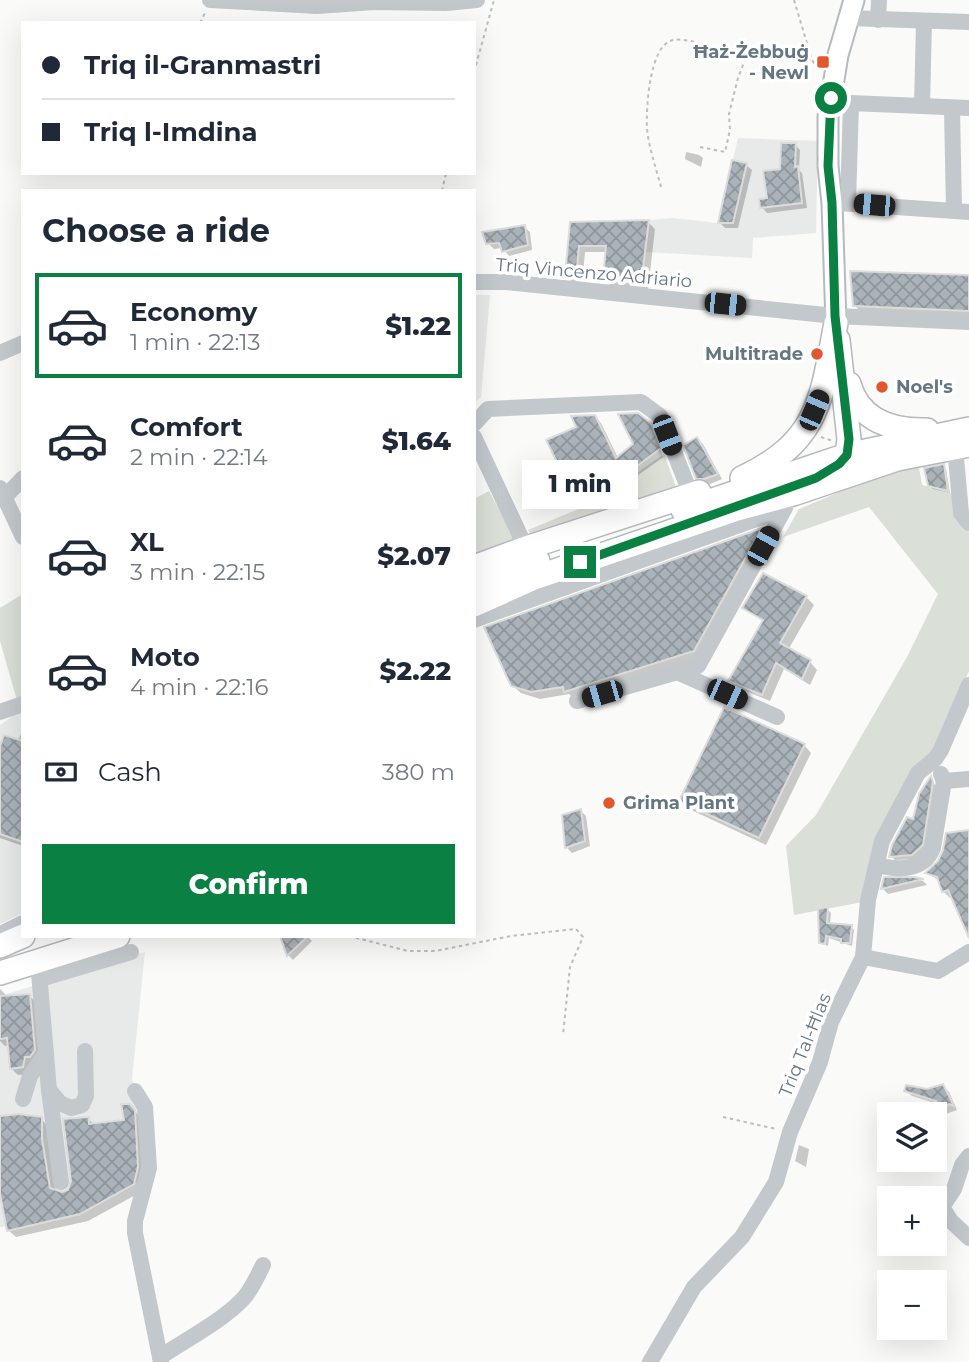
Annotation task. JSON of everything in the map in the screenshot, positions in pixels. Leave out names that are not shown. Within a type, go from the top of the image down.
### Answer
[{"type":"highway","points":[[836,319],[851,390],[859,405],[868,414],[881,423],[902,430],[964,445]]},
{"type":"highway","points":[[481,604],[534,578],[816,478],[835,468],[848,452],[846,400],[836,319]]},
{"type":"highway","points":[[762,483],[795,460],[816,435],[832,388],[836,319]]},
{"type":"highway","points":[[476,566],[737,480],[765,467],[790,447],[807,428],[822,393],[836,319]]},
{"type":"highway","points":[[481,604],[530,564],[848,452],[964,445]]},
{"type":"highway","points":[[695,522],[897,458],[964,445]]},
{"type":"highway","points":[[0,946],[21,937]]},
{"type":"highway","points":[[0,973],[39,970],[124,944]]},
{"type":"main road","points":[[836,319],[840,203],[828,166],[828,129],[833,79],[851,9]]},
{"type":"street","points":[[210,0],[317,6],[373,1],[446,3],[477,0]]},
{"type":"street","points":[[878,20],[879,0]]},
{"type":"street","points":[[851,9],[878,20],[969,22]]},
{"type":"street","points":[[922,106],[924,20]]},
{"type":"street","points":[[852,103],[922,106],[961,108],[961,211],[840,203],[852,103]]},
{"type":"street","name":"Triq Vincenzo Adriario","points":[[476,282],[506,282],[836,319],[969,322]]},
{"type":"street","points":[[0,353],[21,344]]},
{"type":"street","points":[[476,422],[488,409],[641,402],[660,416],[691,495]]},
{"type":"street","points":[[476,441],[526,548]]},
{"type":"street","points":[[964,445],[961,513],[969,523]]},
{"type":"street","points":[[21,479],[1,491],[21,533]]},
{"type":"street","points":[[481,604],[773,513],[787,495]]},
{"type":"street","points":[[577,701],[698,666],[787,495]]},
{"type":"street","points":[[677,672],[777,717]]},
{"type":"street","name":"Triq Tal-Ħlas","points":[[650,1362],[694,1287],[742,1237],[776,1182],[790,1132],[820,1062],[831,1022],[863,957],[866,910],[887,829],[918,773],[935,759],[941,750],[969,685]]},
{"type":"street","points":[[877,865],[902,870],[927,858],[933,848],[944,781],[935,759]]},
{"type":"street","points":[[944,781],[969,779]]},
{"type":"street","points":[[0,934],[21,924]]},
{"type":"street","points":[[863,957],[938,971],[969,951]]},
{"type":"street","points":[[39,970],[49,1090],[61,1182]]},
{"type":"street","points":[[49,1090],[60,1103],[71,1108],[82,1105],[86,1096],[85,1051]]},
{"type":"street","points":[[23,1099],[30,1076],[46,1053]]},
{"type":"street","points":[[135,1091],[145,1107],[149,1171],[134,1229],[161,1360],[243,1299],[253,1286],[262,1265]]},
{"type":"street","points":[[969,1156],[962,1165],[954,1189],[943,1207],[951,1221],[969,1238]]},
{"type":"path","points":[[476,65],[494,0]]},
{"type":"path","points":[[794,0],[812,61],[820,73],[833,79]]},
{"type":"path","points":[[661,187],[647,130],[650,76],[662,47],[673,40],[779,61],[812,61]]},
{"type":"path","points":[[700,147],[725,152],[730,130],[729,114],[747,56]]},
{"type":"path","points":[[357,938],[408,951],[435,951],[511,936],[576,929],[583,937],[570,967],[563,1035]]},
{"type":"path","points":[[723,1117],[790,1132]]},
{"type":"shaded area","points":[[738,138],[818,141],[816,233],[753,238],[752,258],[645,252],[649,220],[673,218],[718,223]]},
{"type":"shaded area","points":[[476,295],[490,295],[481,397],[476,401]]},
{"type":"shaded area","points":[[664,454],[676,487],[671,493],[532,536],[528,530],[581,508]]},
{"type":"shaded area","points":[[918,462],[922,485],[953,494],[956,515],[969,532],[969,671],[863,902],[794,915],[786,846],[816,815],[907,657],[938,594],[869,507],[783,537],[799,509]]},
{"type":"shaded area","points":[[489,491],[515,538],[511,547],[476,561],[476,498]]},
{"type":"shaded area","points":[[21,595],[21,699],[17,700],[0,641],[0,608]]},
{"type":"shaded area","points":[[21,713],[21,914],[0,924],[0,725]]},
{"type":"shaded area","points":[[145,952],[132,1079],[139,1102],[144,1178],[80,1214],[0,1227],[0,996]]},
{"type":"building","points":[[781,143],[796,143],[795,167],[798,166],[802,203],[760,208],[759,199],[767,198],[763,171],[780,169]]},
{"type":"building","points":[[732,160],[747,163],[733,223],[718,223]]},
{"type":"building","points":[[649,220],[641,284],[603,280],[606,246],[579,246],[577,268],[574,267],[573,276],[562,276],[564,266],[570,266],[566,265],[570,222]]},
{"type":"building","points":[[525,225],[528,245],[502,252],[499,243],[486,244],[482,232]]},
{"type":"building","points":[[850,271],[969,275],[969,311],[853,306]]},
{"type":"building","points":[[638,413],[651,423],[661,448],[628,473],[604,483],[607,489],[578,504],[546,440],[576,427],[571,416],[595,415],[616,458],[633,444],[618,414]]},
{"type":"building","points":[[697,437],[718,474],[704,479],[696,479],[683,445]]},
{"type":"building","points":[[944,464],[948,491],[928,486],[924,468]]},
{"type":"building","points":[[762,528],[694,651],[564,692],[563,687],[531,692],[511,686],[484,627]]},
{"type":"building","points":[[763,573],[807,596],[780,643],[811,660],[802,679],[776,663],[762,695],[728,681],[763,620],[742,608]]},
{"type":"building","points":[[724,707],[805,744],[759,838],[679,801]]},
{"type":"building","points":[[4,735],[21,740],[21,841],[0,834],[0,746]]},
{"type":"building","points":[[931,776],[933,782],[923,845],[912,855],[889,857],[892,845],[907,817],[913,819],[919,794]]},
{"type":"building","points":[[581,809],[585,841],[565,848],[562,815]]},
{"type":"building","points":[[969,830],[969,938],[948,890],[942,892],[937,877],[925,873],[938,861],[946,833]]},
{"type":"building","points":[[884,877],[914,877],[924,879],[881,889]]},
{"type":"building","points":[[828,907],[827,923],[852,925],[850,943],[841,943],[841,939],[826,936],[825,944],[819,943],[818,909]]},
{"type":"building","points":[[281,938],[306,938],[287,956]]},
{"type":"building","points":[[30,994],[35,1050],[30,1057],[25,1057],[23,1067],[10,1069],[7,1038],[0,1039],[0,996]]},
{"type":"building","points":[[943,1084],[954,1106],[904,1091],[906,1085],[927,1089]]},
{"type":"building","points":[[121,1104],[130,1104],[135,1110],[138,1167],[134,1184],[80,1214],[7,1231],[0,1194],[0,1116],[19,1114],[42,1117],[42,1139],[50,1188],[62,1192],[68,1190],[71,1181],[63,1119],[89,1117],[89,1124],[124,1120]]},
{"type":"place","name":"Ħaż-Żebbuġ - Newl","points":[[823,62]]},
{"type":"place","name":"Multitrade","points":[[817,354]]},
{"type":"place","name":"Noel's","points":[[882,387]]},
{"type":"place","name":"Grima Plant","points":[[609,803]]},
{"type":"route","points":[[580,562],[816,478],[835,468],[847,455],[849,430],[836,323],[832,203],[828,166],[828,117],[831,98]]}]
